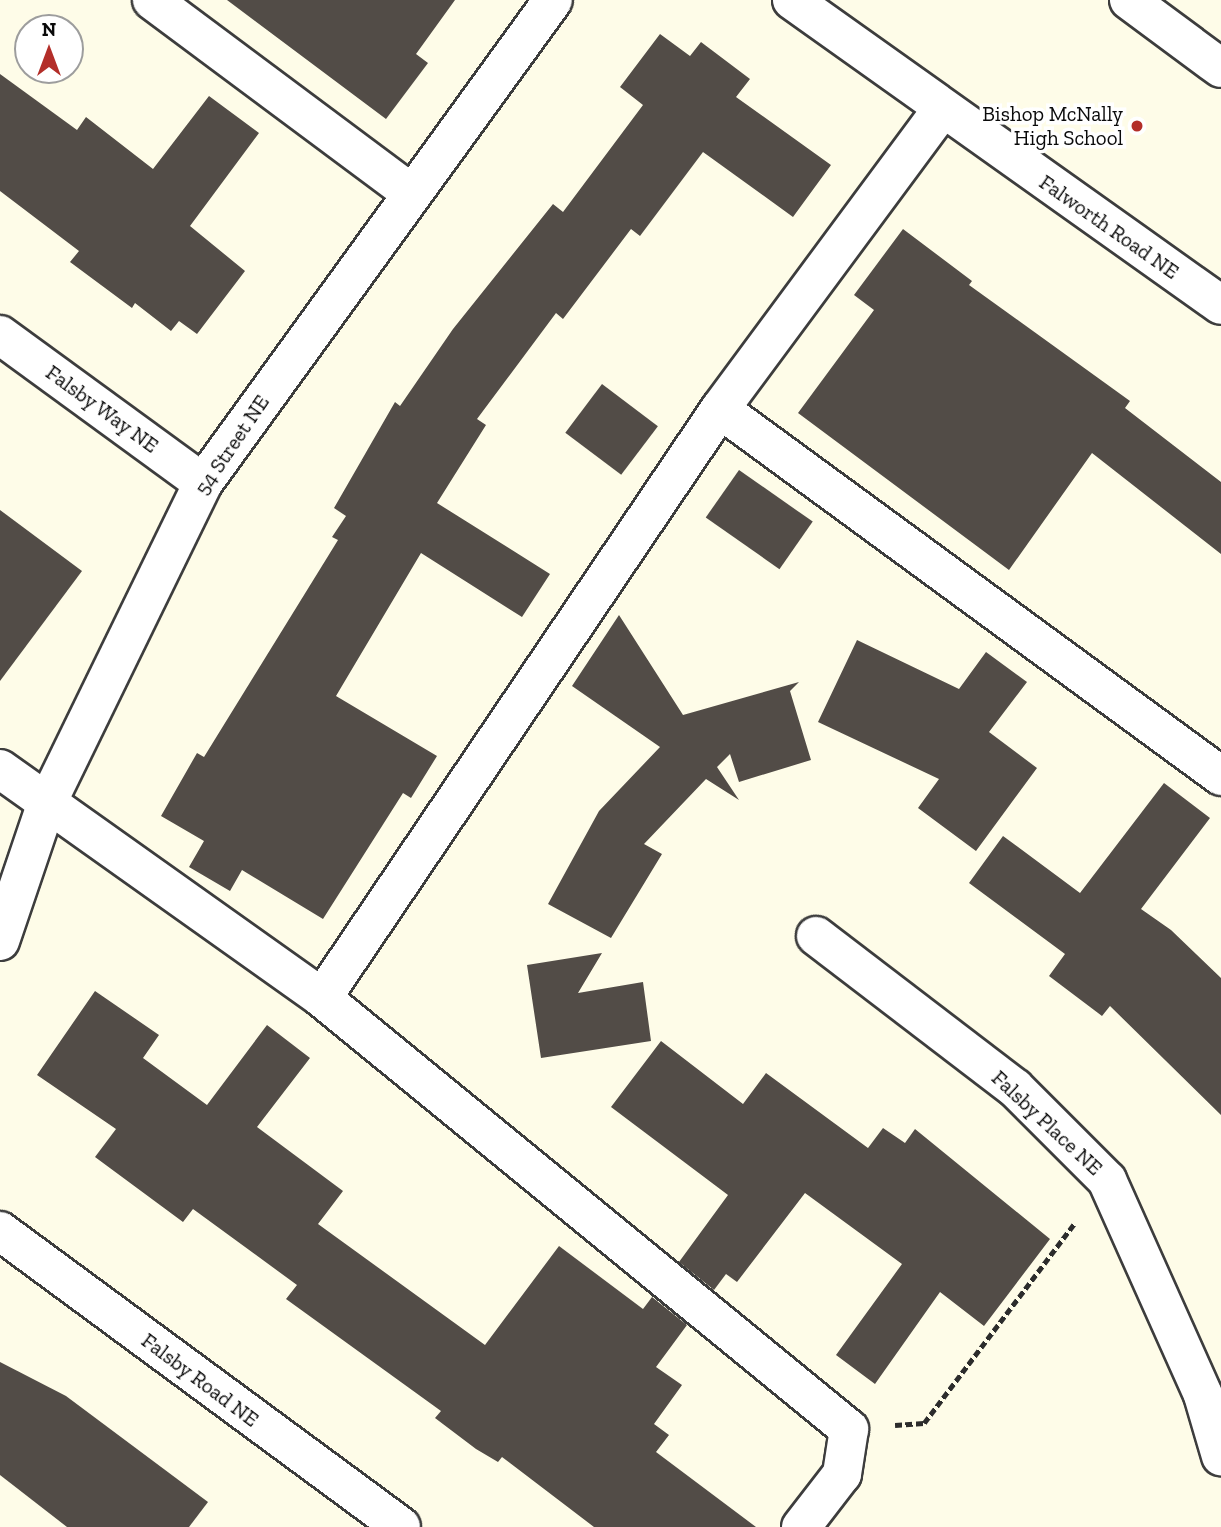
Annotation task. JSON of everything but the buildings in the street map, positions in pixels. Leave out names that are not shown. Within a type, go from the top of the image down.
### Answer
[{"type":"street","points":[[152,0],[411,193]]},
{"type":"street","name":"54 Street NE","points":[[0,941],[46,805],[203,483],[553,0]]},
{"type":"street","name":"Falworth Road NE","points":[[792,0],[941,110],[1221,305]]},
{"type":"street","points":[[1129,0],[1221,68]]},
{"type":"street","points":[[322,998],[720,409],[941,110]]},
{"type":"street","name":"Falsby Way NE","points":[[0,335],[203,483]]},
{"type":"street","points":[[720,409],[1221,776]]},
{"type":"street","points":[[0,769],[46,805],[322,998],[849,1429],[842,1474],[801,1527]]},
{"type":"street","name":"Falsby Place NE","points":[[816,936],[1015,1088],[1107,1180],[1203,1395],[1221,1456]]},
{"type":"street","name":"Falsby Road NE","points":[[0,1231],[401,1527]]},
{"type":"path","points":[[849,1429],[924,1423],[1107,1180]]},
{"type":"place","name":"Bishop McNally High School","points":[[1137,126]]}]
